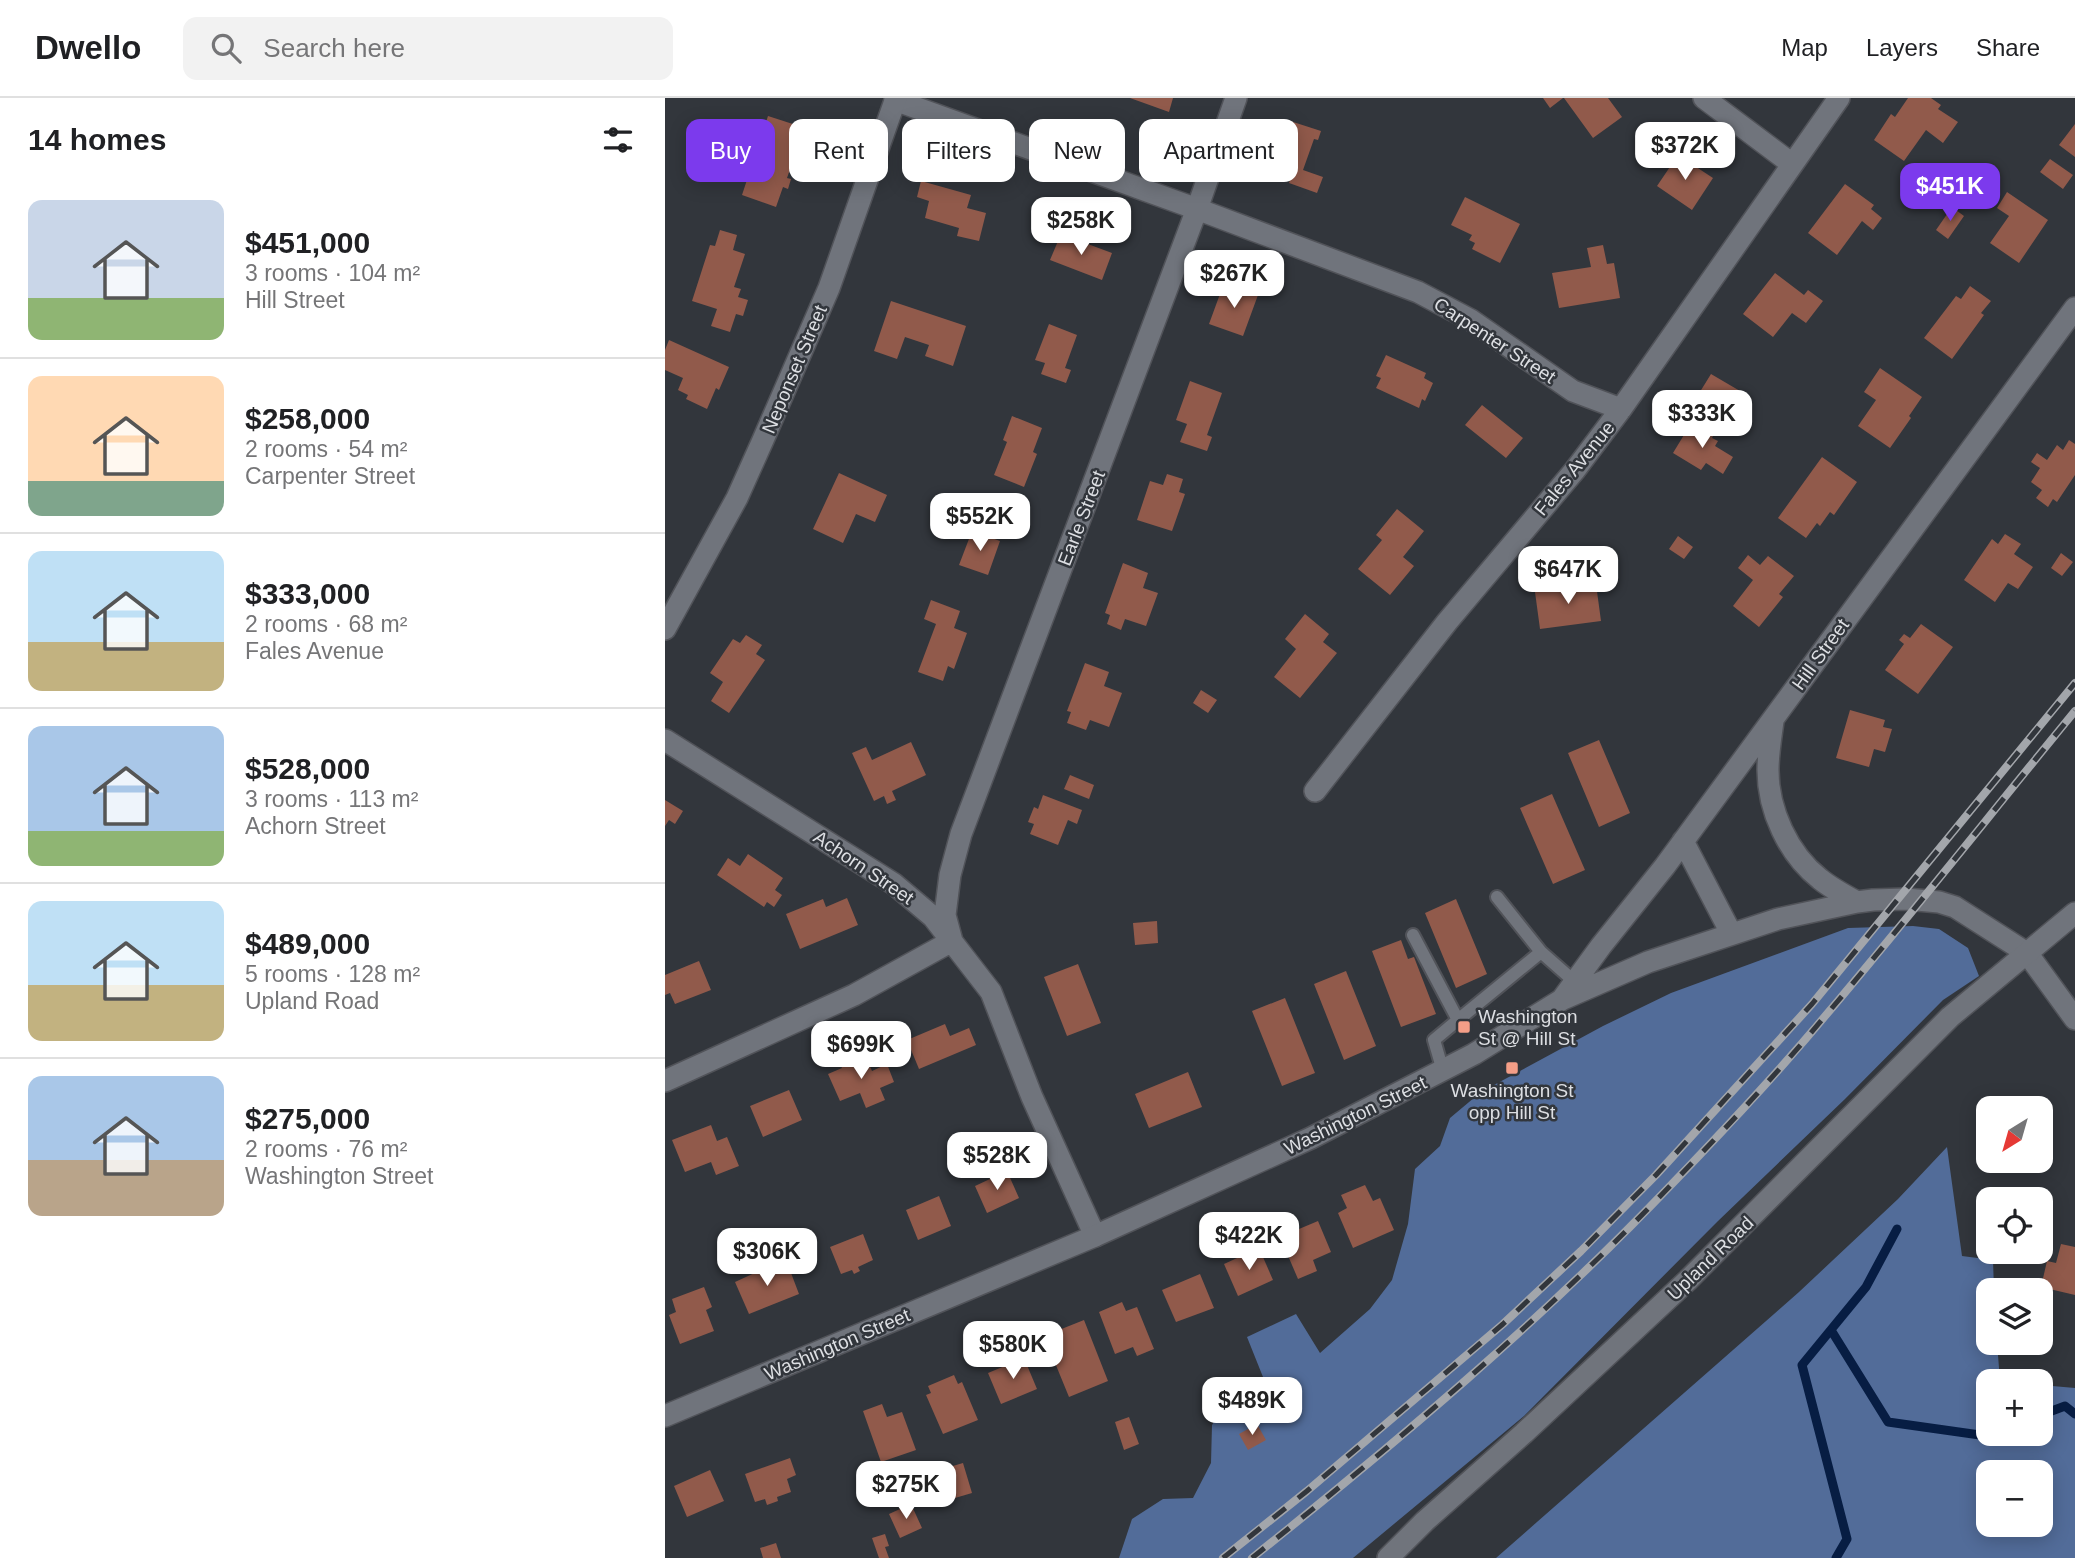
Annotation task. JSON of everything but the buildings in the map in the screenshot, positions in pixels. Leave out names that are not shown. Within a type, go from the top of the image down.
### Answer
[{"type":"street","name":"Earle Street","points":[[952,941],[945,915],[950,875],[961,834],[1197,209],[1236,98]]},
{"type":"street","points":[[1704,98],[1792,164]]},
{"type":"street","name":"Fales Avenue","points":[[1315,791],[1447,622],[1566,480],[1621,409],[1839,98]]},
{"type":"street","name":"Carpenter Street","points":[[896,99],[1417,292],[1471,320],[1573,391],[1621,409]]},
{"type":"street","name":"Neponset Street","points":[[665,629],[737,498],[763,440],[829,288],[896,99]]},
{"type":"street","name":"Hill Street","points":[[1569,991],[1683,841],[2075,308]]},
{"type":"street","points":[[1773,719],[1768,772],[1772,797],[1785,837],[1805,866],[1820,879],[1857,902]]},
{"type":"street","name":"Achorn Street","points":[[665,740],[894,884],[933,917],[991,992],[1032,1097],[1095,1236]]},
{"type":"street","points":[[1683,841],[1731,933]]},
{"type":"street","name":"Washington Street","points":[[665,1416],[1095,1236],[1311,1138],[1493,1043],[1569,991],[1731,933],[1778,919],[1857,902],[1939,902],[1955,907],[2027,953]]},
{"type":"street","points":[[2075,913],[2027,953],[2075,1019]]},
{"type":"street","points":[[665,1081],[854,995],[952,941]]},
{"type":"street","name":"Upland Road","points":[[1388,1558],[1679,1289],[1950,1017],[2027,953]]},
{"type":"lane","points":[[1497,897],[1569,991]]},
{"type":"lane","points":[[1413,935],[1458,1020]]},
{"type":"lane","points":[[1443,1071],[1434,1040],[1541,952]]},
{"type":"shaded area","points":[[1913,926],[1939,929],[1968,948],[1979,976],[1943,1000],[1524,1416],[1353,1558],[1119,1558],[1132,1519],[1163,1499],[1193,1498],[1211,1463],[1212,1425],[1229,1399],[1265,1382],[1247,1337],[1296,1314],[1320,1353],[1370,1309],[1392,1280],[1408,1224],[1415,1169],[1440,1146],[1450,1118],[1481,1092],[1603,1026],[1671,993],[1848,928]]},
{"type":"shaded area","points":[[1947,1147],[1962,1256],[1976,1258],[1976,1264],[1993,1264],[1994,1278],[1976,1278],[1976,1355],[1998,1355],[1999,1369],[1976,1369],[1976,1446],[2053,1446],[2053,1386],[2075,1388],[2075,1558],[1496,1558],[1799,1292],[1898,1199]]},
{"type":"waterway","points":[[1836,1558],[1847,1539],[1802,1365],[1866,1287],[1897,1229]]},
{"type":"waterway","points":[[1831,1330],[1888,1422],[1976,1434]]},
{"type":"waterway","points":[[2053,1410],[2065,1406],[2075,1414]]},
{"type":"railway","points":[[1223,1558],[1307,1491],[1503,1324],[1581,1251],[1656,1175],[1812,1004],[2075,683]]},
{"type":"railway","points":[[1252,1558],[1467,1379],[1571,1285],[1670,1186],[1807,1037],[2075,711]]},
{"type":"place","name":"Washington St @ Hill St","points":[[1464,1027]]},
{"type":"place","name":"Washington St opp Hill St","points":[[1512,1068]]}]
